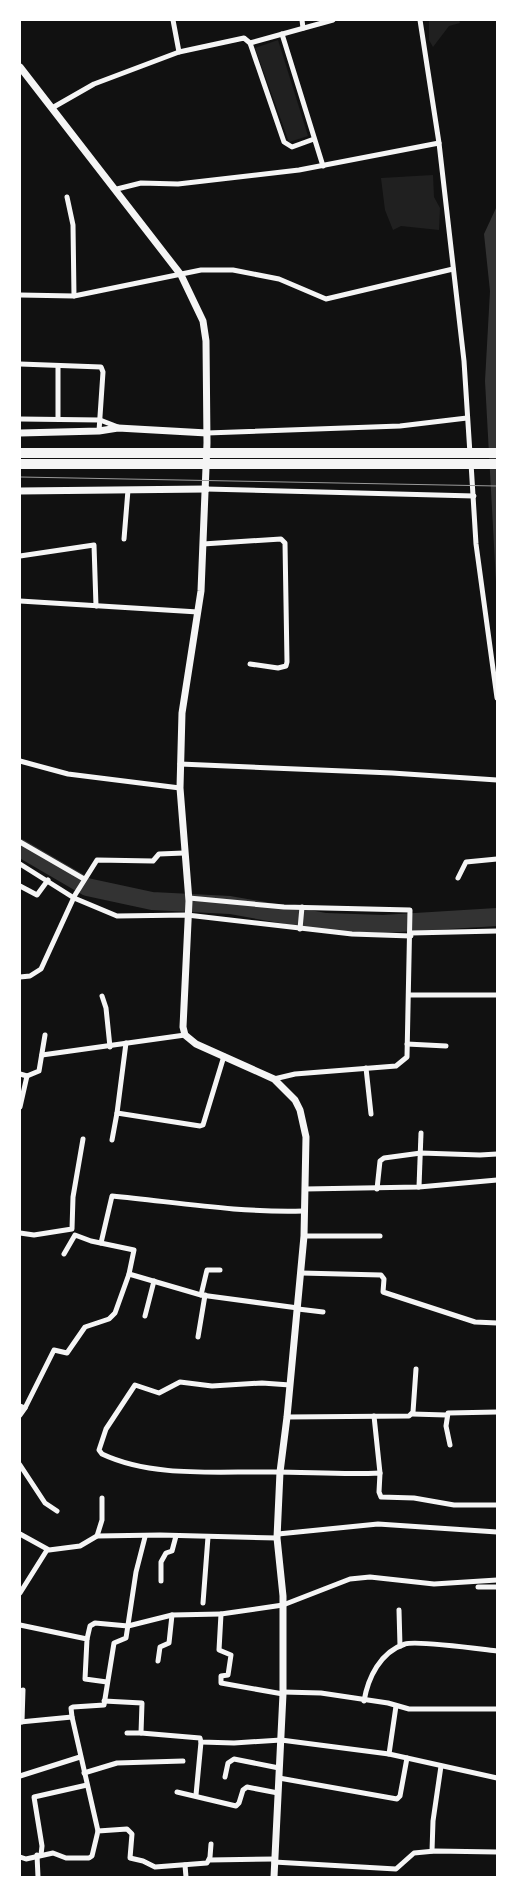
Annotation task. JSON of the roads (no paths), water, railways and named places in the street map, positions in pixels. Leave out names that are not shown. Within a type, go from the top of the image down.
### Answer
[{"type":"highway","points":[[20,453],[497,453]]},
{"type":"highway","points":[[20,464],[497,464]]},
{"type":"street","points":[[173,20],[179,52]]},
{"type":"street","points":[[302,20],[302,28]]},
{"type":"street","points":[[250,43],[333,20]]},
{"type":"street","points":[[420,20],[439,143],[464,361],[476,544],[497,697]]},
{"type":"street","points":[[282,34],[323,166]]},
{"type":"street","points":[[52,108],[94,84],[179,52],[238,38],[246,39],[250,43],[284,142],[292,147],[314,139]]},
{"type":"street","points":[[20,67],[117,189],[181,275],[203,321],[206,341],[207,433],[203,544],[198,612],[182,714],[180,764],[184,853],[189,899],[183,1009],[185,1035],[196,1044],[274,1078],[287,1090],[300,1110],[306,1137],[303,1211],[304,1236],[280,1472],[278,1536],[283,1605],[283,1693],[274,1877]]},
{"type":"street","points":[[117,189],[141,183],[178,184],[323,166],[439,143]]},
{"type":"street","points":[[68,197],[73,225],[74,296]]},
{"type":"street","points":[[20,294],[74,296],[203,270],[249,271],[279,279],[326,299],[453,269]]},
{"type":"street","points":[[20,364],[99,366],[102,368],[99,431]]},
{"type":"street","points":[[58,366],[58,419]]},
{"type":"street","points":[[20,433],[99,431],[118,428],[207,433],[400,426],[467,418]]},
{"type":"street","points":[[20,419],[100,420],[118,428]]},
{"type":"street","points":[[20,491],[206,489],[474,496]]},
{"type":"street","points":[[124,539],[128,490]]},
{"type":"street","points":[[203,544],[281,539],[285,543],[286,666],[278,668],[250,664]]},
{"type":"street","points":[[20,556],[94,545],[96,606]]},
{"type":"street","points":[[20,601],[198,612]]},
{"type":"street","points":[[20,760],[68,774],[180,788]]},
{"type":"street","points":[[180,764],[392,772],[497,780]]},
{"type":"street","points":[[20,842],[84,880]]},
{"type":"street","points":[[20,977],[30,976],[40,970],[75,897],[97,860],[153,861],[159,854],[184,853]]},
{"type":"street","points":[[458,878],[466,862],[497,859]]},
{"type":"street","points":[[20,864],[75,897],[117,916],[188,914],[352,934],[497,931]]},
{"type":"street","points":[[20,886],[36,895],[48,880]]},
{"type":"street","points":[[189,899],[302,909],[408,908],[410,910],[408,1044],[407,1058],[404,1062],[396,1066],[295,1074],[274,1078]]},
{"type":"street","points":[[300,928],[302,909]]},
{"type":"street","points":[[409,995],[497,995]]},
{"type":"street","points":[[102,996],[106,1008],[110,1047]]},
{"type":"street","points":[[20,1074],[27,1076],[39,1071],[45,1035]]},
{"type":"street","points":[[42,1055],[185,1035]]},
{"type":"street","points":[[112,1140],[118,1114],[126,1043]]},
{"type":"street","points":[[408,1044],[446,1046]]},
{"type":"street","points":[[118,1114],[200,1126],[205,1121],[224,1056]]},
{"type":"street","points":[[366,1068],[371,1114]]},
{"type":"street","points":[[20,1107],[27,1076]]},
{"type":"street","points":[[419,1187],[421,1133]]},
{"type":"street","points":[[64,1254],[73,1232],[73,1197],[83,1139]]},
{"type":"street","points":[[377,1189],[381,1159],[421,1154],[480,1156],[497,1154]]},
{"type":"street","points":[[305,1189],[377,1189],[497,1180]]},
{"type":"street","points":[[101,1243],[112,1196],[183,1205],[202,1204],[276,1212],[303,1211]]},
{"type":"street","points":[[20,1233],[34,1235],[73,1232],[101,1243],[134,1249],[129,1274],[112,1316],[85,1327],[66,1353],[54,1350],[22,1407],[20,1415]]},
{"type":"street","points":[[304,1236],[380,1236]]},
{"type":"street","points":[[198,1337],[208,1270],[220,1270]]},
{"type":"street","points":[[301,1273],[381,1275],[384,1279],[383,1292],[475,1322],[497,1324]]},
{"type":"street","points":[[129,1274],[203,1295],[323,1312]]},
{"type":"street","points":[[145,1316],[154,1281]]},
{"type":"street","points":[[412,1414],[416,1369]]},
{"type":"street","points":[[290,1385],[262,1382],[212,1386],[180,1382],[159,1393],[142,1387],[132,1386],[121,1404],[99,1450],[102,1454],[133,1466],[181,1470],[343,1475],[380,1473]]},
{"type":"street","points":[[287,1417],[446,1415],[451,1412],[497,1412]]},
{"type":"street","points":[[446,1415],[450,1445]]},
{"type":"street","points":[[374,1416],[380,1473],[379,1492],[381,1497],[414,1498],[454,1505],[497,1505]]},
{"type":"street","points":[[20,1465],[46,1503],[57,1511]]},
{"type":"street","points":[[97,1536],[102,1520],[102,1498]]},
{"type":"street","points":[[20,1534],[48,1550],[80,1546],[97,1536],[278,1536],[378,1524],[497,1532]]},
{"type":"street","points":[[20,1857],[26,1859],[53,1853],[66,1858],[91,1858],[98,1831],[80,1757],[71,1708],[104,1704],[114,1643],[126,1638],[136,1572],[144,1536]]},
{"type":"street","points":[[161,1581],[161,1562],[166,1553],[172,1551],[176,1536]]},
{"type":"street","points":[[203,1603],[208,1537]]},
{"type":"street","points":[[20,1593],[48,1550]]},
{"type":"street","points":[[107,1682],[85,1679],[87,1639],[90,1626],[95,1623],[128,1626],[172,1615],[222,1614],[283,1605],[350,1578],[370,1577],[434,1584],[497,1580]]},
{"type":"street","points":[[478,1587],[497,1586]]},
{"type":"street","points":[[398,1610],[400,1646]]},
{"type":"street","points":[[222,1614],[219,1650],[231,1655],[228,1675],[221,1676],[221,1683],[283,1693],[321,1693],[409,1709],[497,1709]]},
{"type":"street","points":[[158,1662],[160,1647],[169,1643],[172,1615]]},
{"type":"street","points":[[20,1625],[87,1639]]},
{"type":"street","points":[[364,1701],[374,1670],[385,1657],[407,1643],[497,1651]]},
{"type":"street","points":[[23,1690],[21,1722],[72,1717]]},
{"type":"street","points":[[104,1701],[142,1703],[141,1733]]},
{"type":"street","points":[[389,1754],[396,1706]]},
{"type":"street","points":[[127,1733],[200,1738],[196,1795]]},
{"type":"street","points":[[200,1742],[234,1743],[281,1740],[389,1754],[497,1778]]},
{"type":"street","points":[[20,1776],[80,1757]]},
{"type":"street","points":[[279,1778],[398,1799],[407,1758]]},
{"type":"street","points":[[225,1777],[228,1763],[234,1759],[279,1768]]},
{"type":"street","points":[[84,1773],[117,1763],[183,1761]]},
{"type":"street","points":[[432,1851],[433,1821],[442,1766]]},
{"type":"street","points":[[38,1877],[39,1855],[34,1797],[87,1785]]},
{"type":"street","points":[[177,1792],[236,1806],[239,1803],[243,1790],[247,1787],[278,1793]]},
{"type":"street","points":[[98,1831],[129,1830],[132,1834],[130,1858],[143,1861],[151,1867],[207,1863],[209,1860],[275,1860],[396,1870],[402,1866],[410,1855],[432,1851],[497,1852]]},
{"type":"street","points":[[209,1860],[211,1844]]},
{"type":"street","points":[[185,1865],[186,1877]]},
{"type":"waterway","points":[[20,848],[87,887],[152,901],[230,905],[326,922],[383,924],[497,917]]},
{"type":"tram line","points":[[20,477],[497,486]]}]
